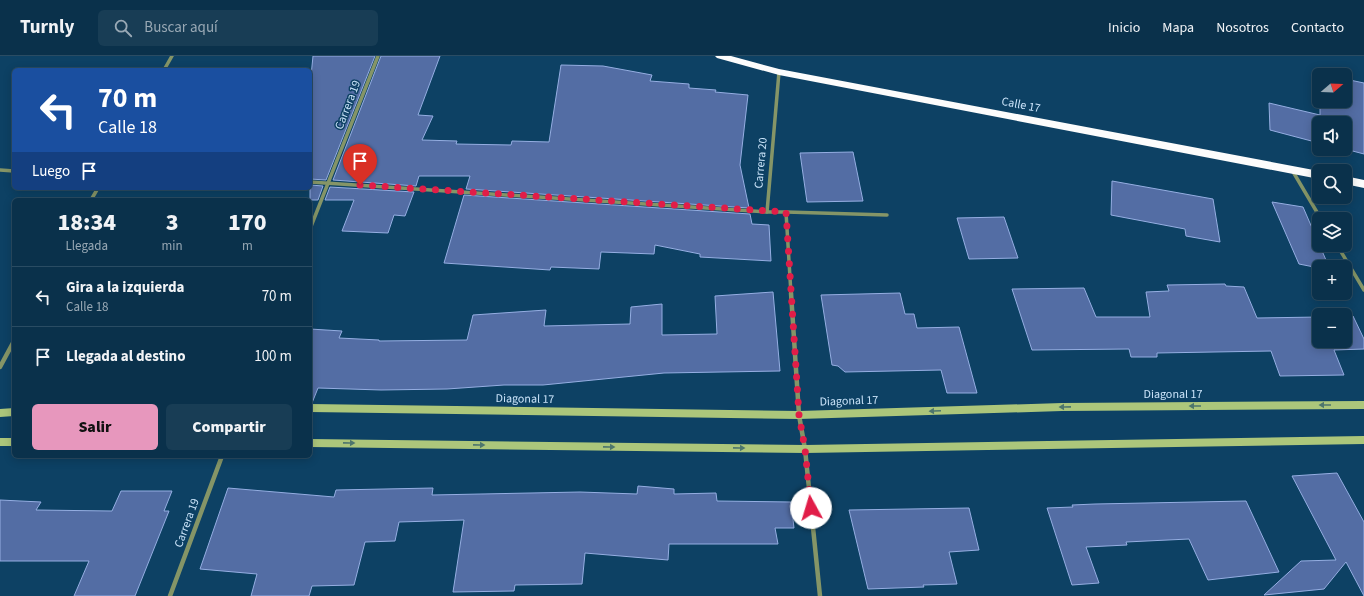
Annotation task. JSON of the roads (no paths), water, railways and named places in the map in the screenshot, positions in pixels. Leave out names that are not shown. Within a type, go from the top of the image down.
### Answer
[{"type":"highway","name":"Calle 17","points":[[721,56],[779,72],[1312,174]]},
{"type":"highway","points":[[1352,181],[1364,184]]},
{"type":"street","points":[[165,68],[172,56]]},
{"type":"street","name":"Carrera 19","points":[[312,224],[378,56]]},
{"type":"street","name":"Carrera 20","points":[[767,212],[779,72]]},
{"type":"street","points":[[0,170],[12,171]]},
{"type":"street","points":[[1291,170],[1317,212]]},
{"type":"street","points":[[312,182],[767,212],[886,215]]},
{"type":"street","points":[[786,212],[799,415],[805,449],[820,596]]},
{"type":"street","points":[[1341,252],[1364,290]]},
{"type":"street","points":[[0,367],[12,345]]},
{"type":"street","name":"Diagonal 17","points":[[312,408],[799,415],[1062,407],[1364,405]]},
{"type":"street","points":[[0,413],[12,412]]},
{"type":"street","points":[[312,443],[805,449],[1364,440]]},
{"type":"street","points":[[0,442],[12,442]]},
{"type":"street","name":"Carrera 19","points":[[170,596],[221,458]]}]
